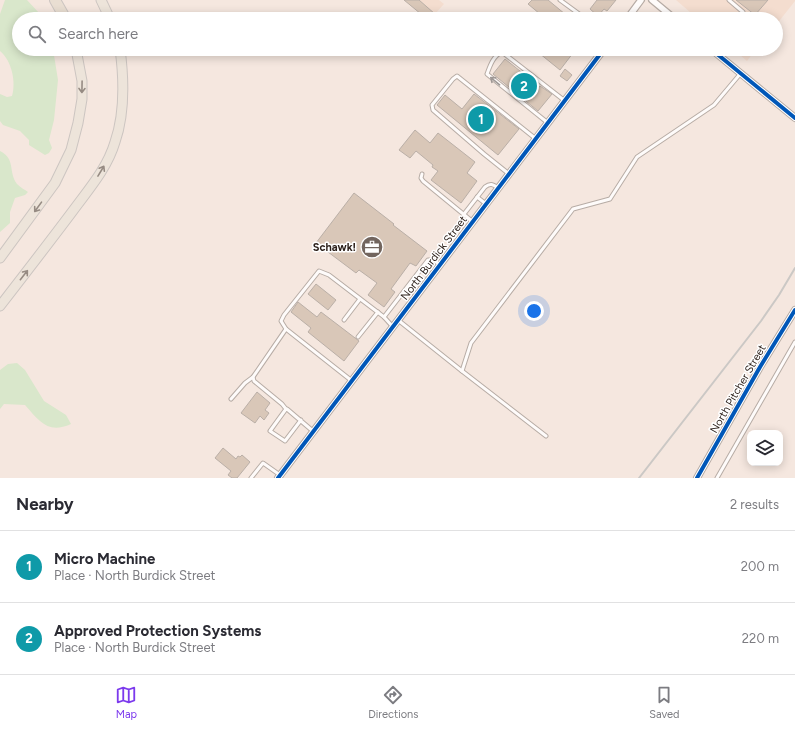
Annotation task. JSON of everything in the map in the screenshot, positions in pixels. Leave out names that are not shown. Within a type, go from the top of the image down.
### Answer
[{"type":"highway","points":[[55,0],[62,12]]},
{"type":"highway","points":[[59,0],[63,12]]},
{"type":"highway","points":[[101,0],[107,12]]},
{"type":"highway","points":[[0,258],[55,183],[71,150],[82,99],[82,81],[77,56]]},
{"type":"highway","points":[[0,306],[99,176],[112,151],[121,117],[123,70],[121,56]]},
{"type":"street","points":[[632,12],[641,0]]},
{"type":"street","points":[[652,0],[667,12]]},
{"type":"street","name":"North Burdick Street","points":[[279,477],[599,56]]},
{"type":"street","points":[[720,56],[795,118]]},
{"type":"street","name":"North Pitcher Street","points":[[697,478],[760,367],[795,310]]},
{"type":"lane","points":[[560,0],[576,12]]},
{"type":"lane","points":[[729,0],[743,12]]},
{"type":"lane","points":[[497,56],[487,74],[548,123]]},
{"type":"lane","points":[[507,56],[565,101]]},
{"type":"lane","points":[[462,371],[471,343],[572,209],[610,198],[637,157],[714,105],[741,73]]},
{"type":"lane","points":[[509,174],[433,110],[432,105],[453,79],[458,76],[536,139]]},
{"type":"lane","points":[[422,174],[422,181],[473,222]]},
{"type":"lane","points":[[464,214],[485,187],[492,184],[498,188]]},
{"type":"lane","points":[[477,197],[486,204]]},
{"type":"lane","points":[[384,317],[428,260],[434,260],[440,265]]},
{"type":"lane","points":[[352,381],[286,329],[281,321],[284,315],[319,271],[329,275],[378,312],[393,327]]},
{"type":"lane","points":[[344,320],[360,299]]},
{"type":"lane","points":[[358,337],[378,312]]},
{"type":"lane","points":[[398,320],[546,436]]},
{"type":"lane","points":[[231,400],[245,383],[252,378],[286,329]]},
{"type":"lane","points":[[717,478],[795,342]]},
{"type":"lane","points":[[252,378],[314,432]]},
{"type":"lane","points":[[286,409],[270,431],[285,441],[300,420]]},
{"type":"lane","points":[[251,478],[263,462],[279,477]]},
{"type":"shaded area","points":[[419,0],[439,0],[444,4],[437,12],[433,12]]},
{"type":"shaded area","points":[[676,0],[795,0],[783,16],[783,12],[690,12]]},
{"type":"shaded area","points":[[741,56],[751,56],[747,61]]},
{"type":"green space","points":[[5,0],[27,0],[38,12],[12,12],[12,56],[54,56],[58,80],[54,120],[49,140],[52,148],[49,153],[45,155],[29,145],[29,140],[20,131],[3,125],[0,121],[0,94],[7,97],[12,96],[14,84],[8,60],[0,51],[0,14]]},
{"type":"green space","points":[[0,151],[8,158],[17,184],[28,192],[25,195],[15,198],[10,212],[10,223],[0,232]]},
{"type":"green space","points":[[17,363],[25,370],[44,401],[66,415],[71,424],[56,428],[45,425],[35,417],[25,405],[4,404],[0,409],[0,370],[8,364]]},
{"type":"building","points":[[404,0],[419,0],[433,12],[419,12]]},
{"type":"building","points":[[532,0],[548,0],[563,12],[538,12],[528,4]]},
{"type":"building","points":[[597,0],[616,0],[607,11],[604,9],[601,12],[593,12],[590,9]]},
{"type":"building","points":[[736,0],[768,0],[758,12],[751,12]]},
{"type":"building","points":[[543,56],[571,56],[560,70]]},
{"type":"building","points":[[505,59],[540,87],[552,94],[538,111],[493,74]]},
{"type":"building","points":[[565,69],[572,75],[567,81],[560,76]]},
{"type":"building","points":[[474,94],[519,129],[498,155],[437,105],[445,95],[462,109]]},
{"type":"building","points":[[415,130],[430,143],[438,133],[475,162],[467,173],[477,181],[461,203],[431,180],[438,171],[432,167],[433,165],[416,151],[410,158],[399,150]]},
{"type":"building","name":"Schawk!","points":[[354,193],[427,251],[416,266],[410,263],[391,289],[395,292],[384,307],[368,295],[377,283],[359,270],[356,273],[316,243]]},
{"type":"building","points":[[316,284],[336,300],[328,310],[308,294]]},
{"type":"building","points":[[298,302],[317,317],[321,312],[359,341],[344,361],[308,332],[311,328],[291,312]]},
{"type":"building","points":[[257,392],[270,403],[265,410],[269,413],[264,420],[260,416],[255,423],[241,413]]},
{"type":"building","points":[[223,448],[236,459],[238,456],[240,457],[242,455],[250,462],[237,478],[232,478],[228,475],[231,471],[215,458]]},
{"type":"railway","points":[[639,478],[761,321],[795,268]]},
{"type":"cycle path","points":[[278,478],[599,56]]},
{"type":"cycle path","points":[[720,56],[795,118]]},
{"type":"cycle path","points":[[697,478],[760,367],[795,310]]},
{"type":"place","name":"Approved Protection Systems","points":[[524,86]]},
{"type":"place","name":"Micro Machine","points":[[481,119]]},
{"type":"place","name":"Schawk!","points":[[372,247]]}]
